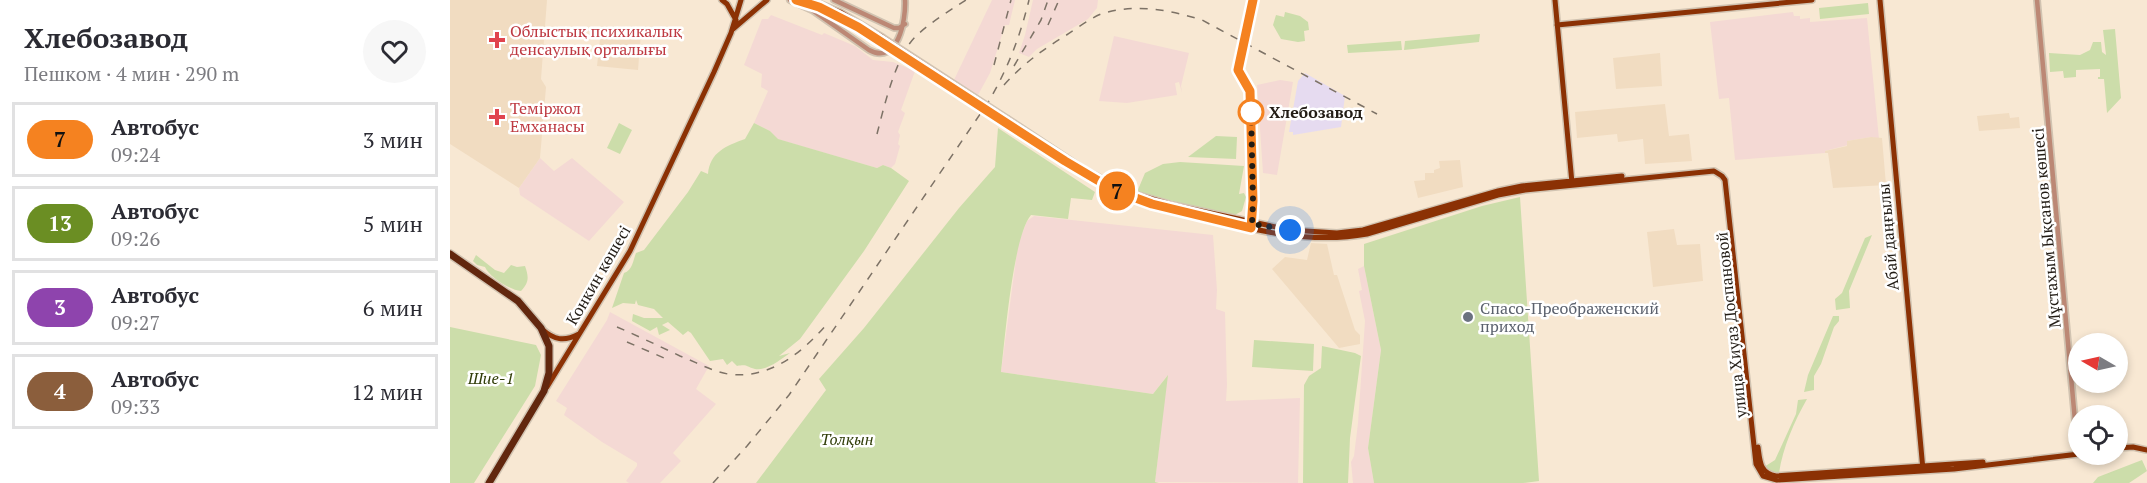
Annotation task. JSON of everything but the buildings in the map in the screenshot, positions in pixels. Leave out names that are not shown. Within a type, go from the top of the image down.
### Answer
[{"type":"highway","points":[[450,254],[518,302],[541,328],[550,354],[549,373],[544,391]]},
{"type":"highway","name":"Конкин көшесі","points":[[489,483],[544,391]]},
{"type":"main road","points":[[722,0],[727,4],[736,20]]},
{"type":"main road","name":"Конкин көшесі","points":[[544,391],[630,251],[714,72],[736,20],[741,0]]},
{"type":"main road","points":[[757,0],[766,1]]},
{"type":"main road","points":[[796,0],[838,15],[881,39]]},
{"type":"main road","points":[[811,0],[840,12],[1085,170],[1128,192],[1252,226],[1298,231],[1349,232],[1525,190],[1572,183],[1555,0]]},
{"type":"main road","points":[[1252,0],[1238,70],[1250,91],[1252,226]]},
{"type":"main road","points":[[1557,25],[1812,0]]},
{"type":"main road","name":"Абай даңғылы","points":[[1880,0],[1923,469]]},
{"type":"main road","points":[[732,30],[766,1]]},
{"type":"main road","name":"улица Хиуаз Доспановой","points":[[1572,183],[1714,171],[1724,175],[1728,182],[1762,472]]},
{"type":"main road","points":[[541,328],[550,336],[562,340],[570,339],[580,333]]},
{"type":"main road","points":[[2128,446],[2147,449]]},
{"type":"main road","points":[[1762,472],[1763,476],[1777,480],[1923,469],[2068,453]]},
{"type":"main road","points":[[1762,472],[1782,476],[1923,469]]},
{"type":"street","points":[[790,0],[812,10],[878,54],[888,51],[900,36],[905,24],[905,0]]},
{"type":"street","points":[[834,0],[894,28],[900,36]]},
{"type":"street","name":"Мұстахым Ықсанов көшесі","points":[[2037,0],[2075,405]]},
{"type":"street","points":[[894,28],[905,24]]},
{"type":"shaded area","points":[[450,0],[547,0],[541,79],[546,87],[540,158],[519,188],[450,144]]},
{"type":"shaded area","points":[[992,0],[1015,0],[1009,25],[1005,25],[990,73],[978,95],[954,80]]},
{"type":"shaded area","points":[[1033,0],[1098,0],[1097,8],[1088,19],[1037,49],[1029,57],[1019,53]]},
{"type":"shaded area","points":[[1793,12],[1794,16],[1800,16],[1800,19],[1810,18],[1810,22],[1867,18],[1879,139],[1871,137],[1847,141],[1848,145],[1825,151],[1825,153],[1735,160],[1729,98],[1719,99],[1710,22]]},
{"type":"shaded area","points":[[771,15],[855,46],[873,60],[893,62],[915,71],[901,110],[905,113],[898,132],[900,146],[895,164],[891,168],[883,165],[877,168],[777,139],[770,131],[754,123],[768,91],[761,87],[762,74],[744,65],[762,19],[768,19]]},
{"type":"shaded area","points":[[601,31],[641,33],[638,70],[597,66]]},
{"type":"shaded area","points":[[1114,36],[1189,53],[1181,86],[1182,93],[1179,82],[1175,83],[1177,95],[1127,103],[1099,101]]},
{"type":"shaded area","points":[[1660,53],[1662,86],[1616,89],[1613,58]]},
{"type":"shaded area","points":[[1305,73],[1345,96],[1341,127],[1293,135],[1293,132],[1289,132],[1298,81]]},
{"type":"shaded area","points":[[1280,80],[1293,82],[1277,175],[1263,173],[1257,85]]},
{"type":"shaded area","points":[[1665,104],[1669,136],[1689,134],[1692,161],[1645,164],[1643,139],[1618,142],[1617,134],[1577,138],[1575,112]]},
{"type":"shaded area","points":[[2009,113],[2010,118],[2019,117],[2020,128],[1979,131],[1977,116]]},
{"type":"shaded area","points":[[1871,137],[1882,138],[1886,185],[1833,188],[1828,153],[1825,151],[1847,146],[1847,141]]},
{"type":"shaded area","points":[[540,158],[554,171],[572,158],[624,202],[589,241],[520,195],[519,188]]},
{"type":"shaded area","points":[[1460,160],[1463,187],[1418,198],[1414,181],[1425,180],[1425,173],[1434,173],[1434,170],[1440,168],[1439,161]]},
{"type":"shaded area","points":[[1034,216],[1213,235],[1216,309],[1225,312],[1226,401],[1300,398],[1298,483],[1155,482],[1167,376],[1153,394],[1001,372],[1018,244],[1027,221]]},
{"type":"shaded area","points":[[1674,229],[1677,245],[1700,244],[1703,281],[1653,287],[1647,232]]},
{"type":"shaded area","points":[[1311,243],[1327,244],[1334,275],[1337,275],[1355,330],[1360,335],[1360,344],[1339,348],[1272,269],[1285,257],[1307,260]]},
{"type":"shaded area","points":[[1364,266],[1381,350],[1368,448],[1374,483],[1353,483],[1351,462],[1354,456],[1358,423],[1365,321],[1359,291],[1362,290],[1358,269]]},
{"type":"shaded area","points":[[610,312],[709,366],[696,389],[716,404],[673,453],[681,461],[660,483],[629,483],[626,481],[637,463],[564,415],[567,408],[556,401]]},
{"type":"green space","points":[[1868,3],[1869,14],[1820,19],[1819,8]]},
{"type":"green space","points":[[1285,12],[1300,16],[1308,22],[1309,30],[1304,31],[1305,41],[1281,39],[1273,25],[1276,15],[1284,17]]},
{"type":"green space","points":[[2115,29],[2121,98],[2107,113],[2104,79],[2098,79],[2100,69],[2076,70],[2076,77],[2064,78],[2063,71],[2050,72],[2049,53],[2080,55],[2090,50],[2093,42],[2101,42],[2102,52],[2106,55],[2103,30]]},
{"type":"green space","points":[[1480,34],[1479,42],[1404,50],[1405,41]]},
{"type":"green space","points":[[1401,41],[1402,50],[1348,53],[1347,45]]},
{"type":"green space","points":[[619,123],[632,130],[620,154],[607,148]]},
{"type":"green space","points":[[754,123],[770,131],[778,139],[877,168],[883,165],[909,181],[864,251],[800,339],[779,356],[790,353],[774,364],[760,369],[737,366],[732,361],[727,365],[723,359],[710,361],[691,333],[688,331],[683,335],[668,322],[662,325],[670,330],[659,335],[657,327],[650,331],[632,321],[633,314],[644,318],[663,318],[654,309],[638,305],[636,300],[635,304],[623,303],[612,308],[624,273],[631,267],[636,253],[644,250],[701,171],[708,174],[709,166],[716,155],[725,147],[745,139]]},
{"type":"green space","name":"Толқын","points":[[998,128],[1095,192],[1092,200],[1071,198],[1068,219],[1031,215],[1025,226],[1019,244],[1011,289],[1001,372],[1153,394],[1168,375],[1155,482],[1159,483],[756,483],[826,390],[819,379],[864,328],[959,208],[995,167]]},
{"type":"green space","points":[[1216,136],[1237,137],[1236,159],[1188,157]]},
{"type":"green space","points":[[1180,162],[1244,166],[1239,194],[1244,193],[1246,197],[1242,211],[1233,216],[1137,192],[1145,173],[1163,164]]},
{"type":"green space","points":[[1520,197],[1539,481],[1523,483],[1374,483],[1368,448],[1381,350],[1364,266],[1364,244],[1482,206]]},
{"type":"green space","points":[[1872,235],[1849,291],[1850,308],[1836,310],[1835,299],[1842,293],[1865,238]]},
{"type":"green space","points":[[476,255],[495,270],[504,273],[511,265],[525,266],[528,277],[526,285],[521,291],[500,282],[485,267],[473,261]]},
{"type":"green space","points":[[1833,316],[1839,316],[1839,321],[1834,327],[1821,364],[1814,376],[1814,390],[1804,392],[1808,375]]},
{"type":"green space","name":"Шие-1","points":[[450,327],[536,345],[541,355],[535,386],[474,483],[450,483]]},
{"type":"green space","points":[[1254,340],[1314,344],[1313,371],[1252,367]]},
{"type":"green space","points":[[1322,346],[1361,356],[1350,438],[1348,483],[1303,483],[1304,385],[1309,376],[1321,368]]},
{"type":"green space","points":[[1807,399],[1790,435],[1779,473],[1768,471],[1764,467],[1775,460],[1796,414],[1798,400]]},
{"type":"green space","points":[[2142,460],[2147,471],[2129,483],[2093,483],[2098,477]]},
{"type":"railway","points":[[877,134],[897,68],[909,45],[928,26],[966,0]]},
{"type":"railway","points":[[994,65],[1011,0]]},
{"type":"railway","points":[[713,483],[789,395],[987,104],[1012,54],[1029,0]]},
{"type":"railway","points":[[1014,66],[1041,20],[1048,0]]},
{"type":"railway","points":[[1048,25],[1059,0]]},
{"type":"railway","points":[[1004,85],[1040,52],[1096,16],[1140,8],[1177,13],[1202,20],[1377,114]]},
{"type":"railway","points":[[617,327],[710,369],[743,375],[757,373],[784,362],[807,345],[827,324]]},
{"type":"railway","points":[[627,342],[671,361]]},
{"type":"bus line","name":"7","points":[[796,0],[838,15],[1093,179],[1114,190],[1152,204],[1251,228],[1253,201],[1250,91],[1238,70],[1253,0]]},
{"type":"place","name":"Облыстық психикалық денсаулық орталығы","points":[[497,40]]},
{"type":"place","name":"Хлебозавод","points":[[1251,112]]},
{"type":"place","name":"Теміржол Емханасы","points":[[497,117]]},
{"type":"place","name":"Спасо-Преображенский приход","points":[[1468,317]]},
{"type":"route","points":[[1251,112],[1252,224],[1290,230]]}]
